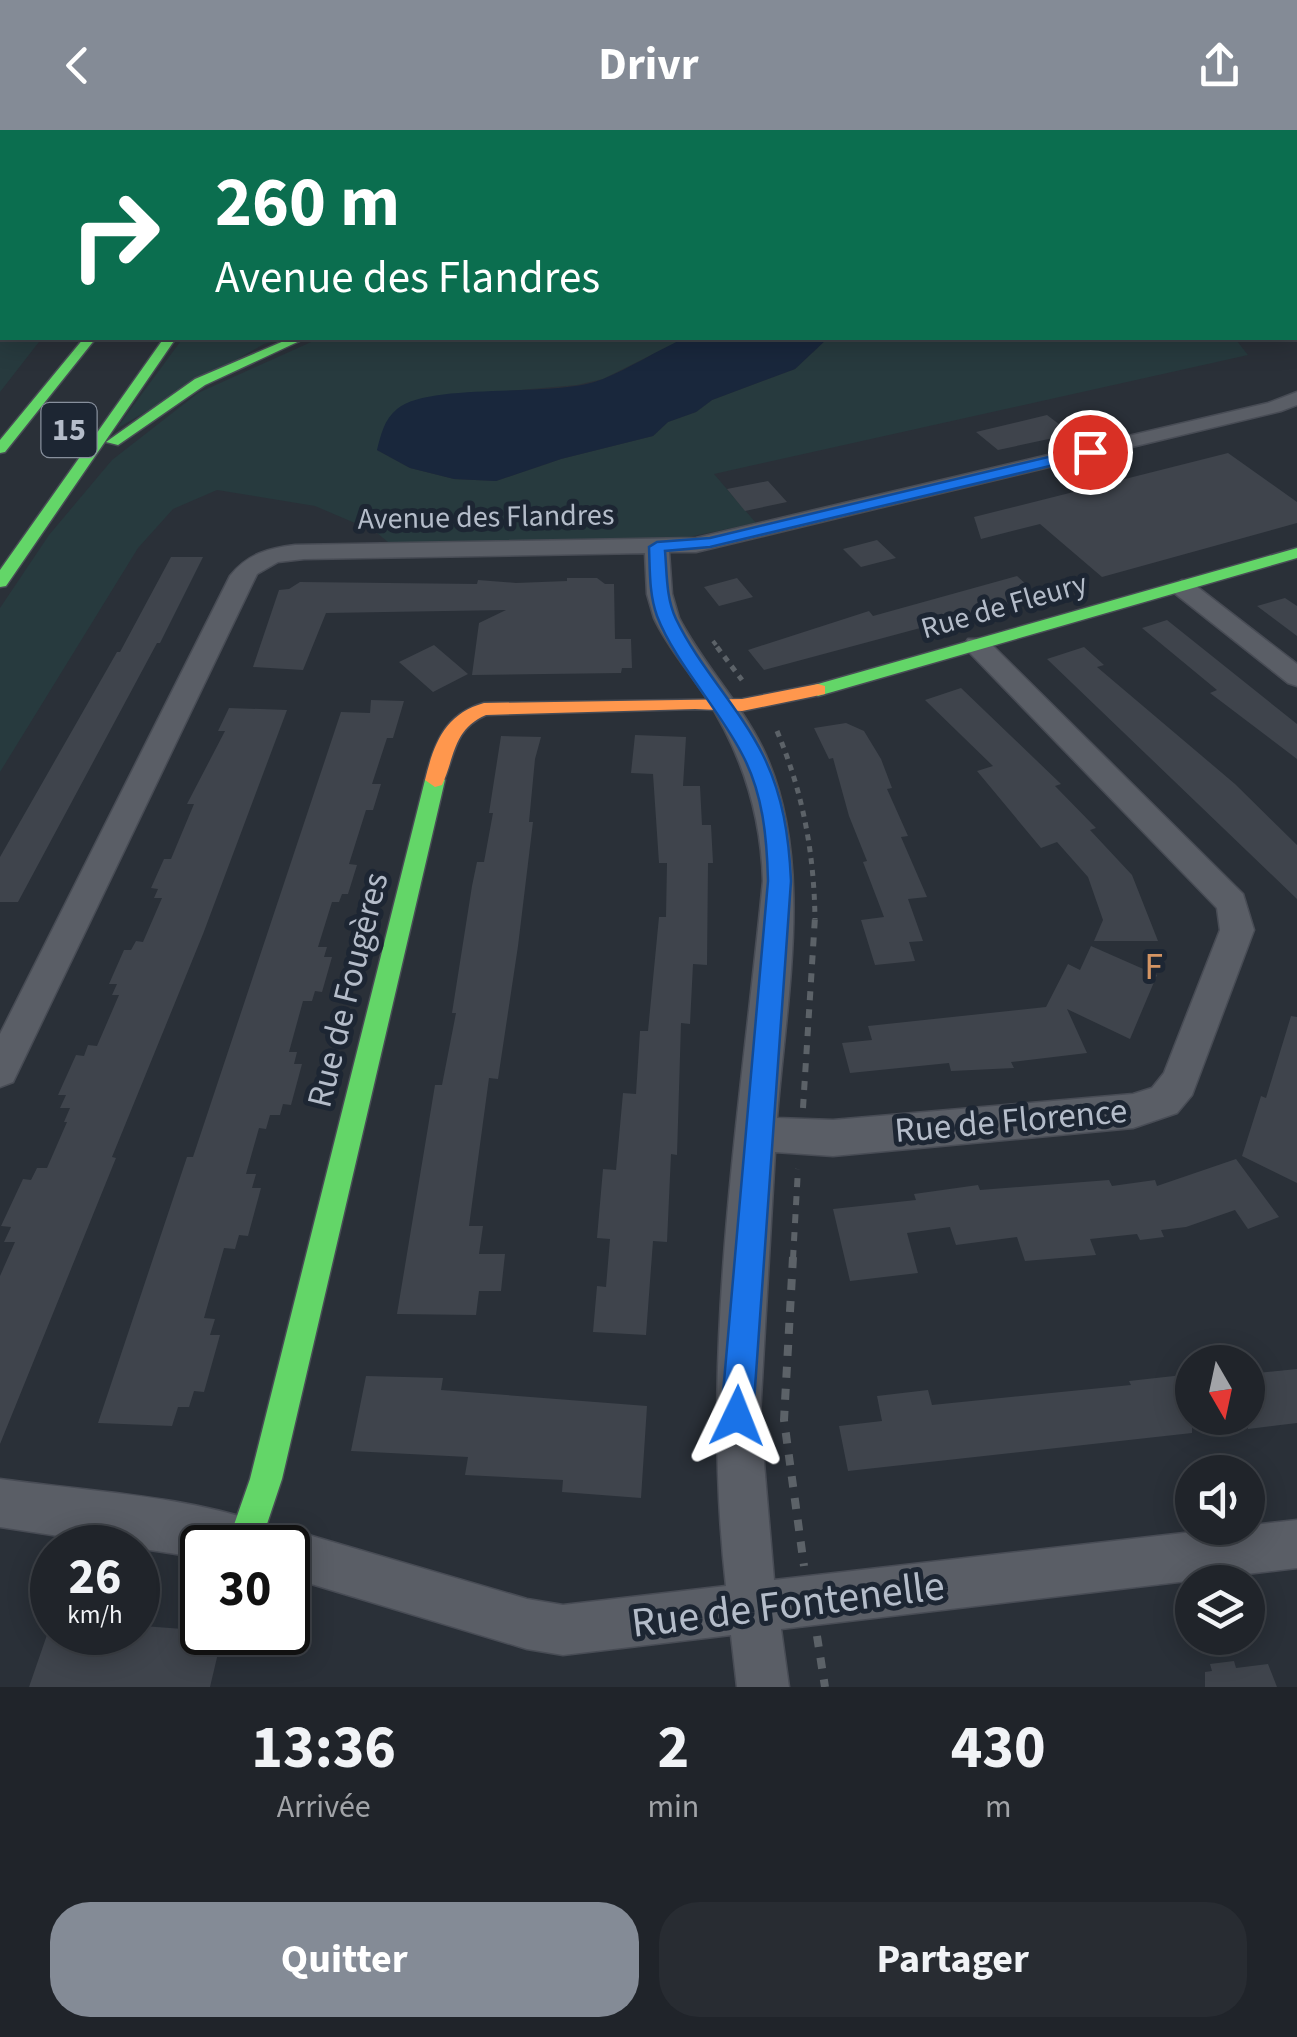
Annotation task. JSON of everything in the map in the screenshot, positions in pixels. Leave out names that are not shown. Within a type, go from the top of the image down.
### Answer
[{"type":"main road","name":"15","points":[[0,450],[88,340]]},
{"type":"main road","points":[[0,582],[169,340]]},
{"type":"main road","points":[[85,460],[200,382],[295,340]]},
{"type":"main road","name":"Rue de Fleury","points":[[735,695],[770,704],[1297,554]]},
{"type":"main road","name":"Rue de Fougères","points":[[266,1525],[266,1479],[447,734],[472,712],[492,707],[695,703],[735,695]]},
{"type":"street","name":"Avenue des Flandres","points":[[0,1071],[246,570],[271,556],[292,552],[657,547],[724,540],[1289,404]]},
{"type":"street","points":[[657,547],[659,592],[666,618],[735,695],[761,772],[778,840],[780,881],[737,1416],[752,1609],[764,1687]]},
{"type":"street","points":[[1182,586],[1297,677]]},
{"type":"street","name":"Rue de Florence","points":[[758,1134],[833,1138],[1133,1110],[1164,1101],[1178,1083],[1237,930],[1232,903],[977,644]]},
{"type":"street","name":"Rue de Fontenelle","points":[[0,1503],[180,1529]]},
{"type":"street","name":"Rue de Fontenelle","points":[[310,1560],[526,1624],[563,1630],[1297,1544]]},
{"type":"path","points":[[708,635],[735,695]]},
{"type":"path","points":[[798,1164],[784,1420],[803,1556]]},
{"type":"path","points":[[819,1650],[825,1687]]},
{"type":"green space","points":[[0,340],[40,340],[0,392]]},
{"type":"green space","points":[[182,340],[279,340],[264,344],[116,429]]},
{"type":"green space","points":[[316,340],[681,340],[603,379],[577,385],[425,398],[377,450],[410,468],[454,479],[496,481],[561,459],[653,436],[668,422],[696,412],[712,400],[795,369],[826,340],[1230,340],[1237,341],[1248,355],[714,474],[756,523],[684,538],[389,543],[376,532],[315,506],[217,490],[173,509],[138,548],[0,772],[0,608],[49,535],[112,460],[198,393]]},
{"type":"water","points":[[681,340],[826,340],[795,369],[712,400],[696,412],[668,422],[653,436],[561,459],[496,481],[454,479],[410,468],[377,450],[389,418],[414,400],[464,392],[582,385],[613,375]]},
{"type":"building","points":[[1047,415],[1072,434],[998,450],[976,432]]},
{"type":"building","points":[[1228,453],[1297,502],[1297,523],[1102,577],[1040,524],[981,539],[974,517]]},
{"type":"building","points":[[768,481],[787,502],[745,511],[727,489]]},
{"type":"building","points":[[877,540],[896,558],[861,567],[843,549]]},
{"type":"building","points":[[171,557],[203,557],[18,902],[0,902],[0,857]]},
{"type":"building","points":[[1017,576],[1039,596],[764,670],[748,650],[869,611],[873,616]]},
{"type":"building","points":[[597,578],[614,584],[615,639],[631,639],[632,668],[622,668],[621,673],[472,675],[479,623],[506,610],[326,613],[303,670],[253,667],[279,590],[300,582],[477,584],[478,580],[516,583]]},
{"type":"building","points":[[737,578],[753,597],[719,606],[704,587]]},
{"type":"building","points":[[1285,598],[1297,606],[1297,636],[1257,606]]},
{"type":"building","points":[[1167,620],[1297,724],[1297,759],[1210,693],[1217,690],[1142,628]]},
{"type":"building","points":[[434,645],[468,674],[433,692],[399,662]]},
{"type":"building","points":[[1084,647],[1104,665],[1097,667],[1235,784],[1297,845],[1297,899],[1047,659]]},
{"type":"building","points":[[961,688],[1061,784],[1055,786],[1096,828],[1090,830],[1132,875],[1158,941],[1094,941],[1103,920],[1088,877],[1057,842],[1041,848],[977,771],[993,766],[925,700]]},
{"type":"building","points":[[371,700],[404,701],[393,738],[387,738],[372,784],[381,784],[373,810],[366,810],[349,864],[357,865],[348,894],[342,894],[339,902],[332,902],[318,947],[327,947],[324,957],[332,957],[322,992],[315,991],[312,1001],[303,1001],[289,1052],[297,1052],[294,1064],[302,1064],[291,1105],[283,1104],[280,1115],[270,1115],[266,1129],[259,1128],[246,1174],[256,1174],[252,1188],[261,1188],[248,1236],[239,1235],[235,1249],[224,1248],[204,1318],[215,1319],[210,1335],[220,1335],[204,1392],[194,1391],[189,1407],[178,1407],[172,1426],[98,1423],[187,1157],[193,1157],[341,712],[370,713]]},
{"type":"building","points":[[229,708],[287,710],[203,934],[112,1157],[116,1158],[0,1444],[0,1276],[15,1242],[4,1242],[11,1227],[1,1226],[23,1179],[31,1180],[37,1168],[47,1168],[70,1108],[60,1108],[66,1095],[58,1095],[76,1055],[84,1056],[88,1045],[97,1046],[119,995],[112,995],[117,984],[109,984],[124,950],[131,950],[136,941],[143,942],[162,898],[154,898],[158,889],[151,888],[164,859],[171,859],[194,804],[187,804],[225,731],[218,731]]},
{"type":"building","points":[[846,723],[864,731],[881,759],[892,788],[887,789],[908,836],[901,837],[927,897],[908,899],[923,941],[909,942],[915,961],[875,965],[861,920],[884,917],[863,862],[867,861],[833,758],[829,759],[814,728]]},
{"type":"building","points":[[635,735],[686,737],[683,786],[700,786],[702,825],[711,825],[713,863],[708,863],[707,965],[693,964],[690,1024],[681,1023],[677,1155],[671,1154],[667,1242],[653,1241],[646,1335],[593,1332],[597,1286],[606,1287],[610,1239],[597,1238],[603,1169],[616,1170],[623,1093],[636,1094],[640,1031],[648,1031],[659,917],[666,917],[667,863],[659,863],[653,774],[631,773]]},
{"type":"building","points":[[501,736],[541,737],[535,759],[529,822],[533,822],[518,946],[498,1079],[489,1078],[469,1226],[483,1226],[479,1254],[505,1254],[501,1291],[479,1291],[476,1315],[397,1314],[435,1085],[442,1085],[456,1013],[452,1013],[472,886],[477,862],[484,862],[493,813],[489,813]]},
{"type":"building","points":[[1091,946],[1157,975],[1130,1039],[1067,1009],[1087,1053],[1011,1062],[1014,1068],[951,1071],[949,1063],[850,1073],[842,1043],[872,1040],[868,1026],[1046,1007],[1068,964],[1080,970]]},
{"type":"building","points":[[1291,1016],[1297,1017],[1297,1183],[1242,1156],[1261,1096],[1266,1098]]},
{"type":"building","points":[[1236,1159],[1279,1217],[1248,1229],[1235,1210],[1186,1227],[1161,1230],[1164,1237],[1140,1240],[1137,1234],[1090,1239],[1096,1255],[1025,1261],[1017,1237],[956,1245],[950,1227],[907,1233],[918,1273],[850,1281],[833,1209],[916,1200],[914,1194],[978,1185],[980,1190],[1109,1180],[1112,1186],[1155,1180],[1157,1186]]},
{"type":"building","points":[[1297,1369],[1297,1423],[1265,1427],[1265,1372]]},
{"type":"building","points":[[366,1376],[443,1378],[441,1390],[647,1406],[641,1498],[562,1492],[563,1480],[465,1475],[468,1457],[351,1451]]},
{"type":"building","points":[[1175,1376],[1175,1435],[848,1471],[839,1426],[882,1421],[877,1396],[928,1390],[932,1405],[1131,1385],[1129,1381]]},
{"type":"building","points":[[160,1627],[180,1629],[180,1655],[218,1655],[210,1687],[29,1687],[40,1655],[160,1655]]},
{"type":"building","points":[[1234,1661],[1236,1668],[1268,1664],[1277,1687],[1205,1687],[1205,1672],[1212,1671],[1210,1664]]},
{"type":"traffic: fast","points":[[0,449],[88,340]]},
{"type":"traffic: fast","points":[[0,582],[169,340]]},
{"type":"traffic: fast","points":[[113,442],[200,382],[295,340]]},
{"type":"traffic: fast","points":[[818,690],[1297,553]]},
{"type":"traffic: fast","points":[[251,1525],[266,1479],[435,780]]},
{"type":"traffic: slow","points":[[435,780],[449,736],[462,720],[484,709],[742,705],[818,690]]},
{"type":"district","name":"F","points":[[1155,967]]},
{"type":"route","points":[[737,1416],[780,881],[778,840],[772,804],[753,754],[666,618],[659,592],[657,547],[710,542],[1090,452]]}]
